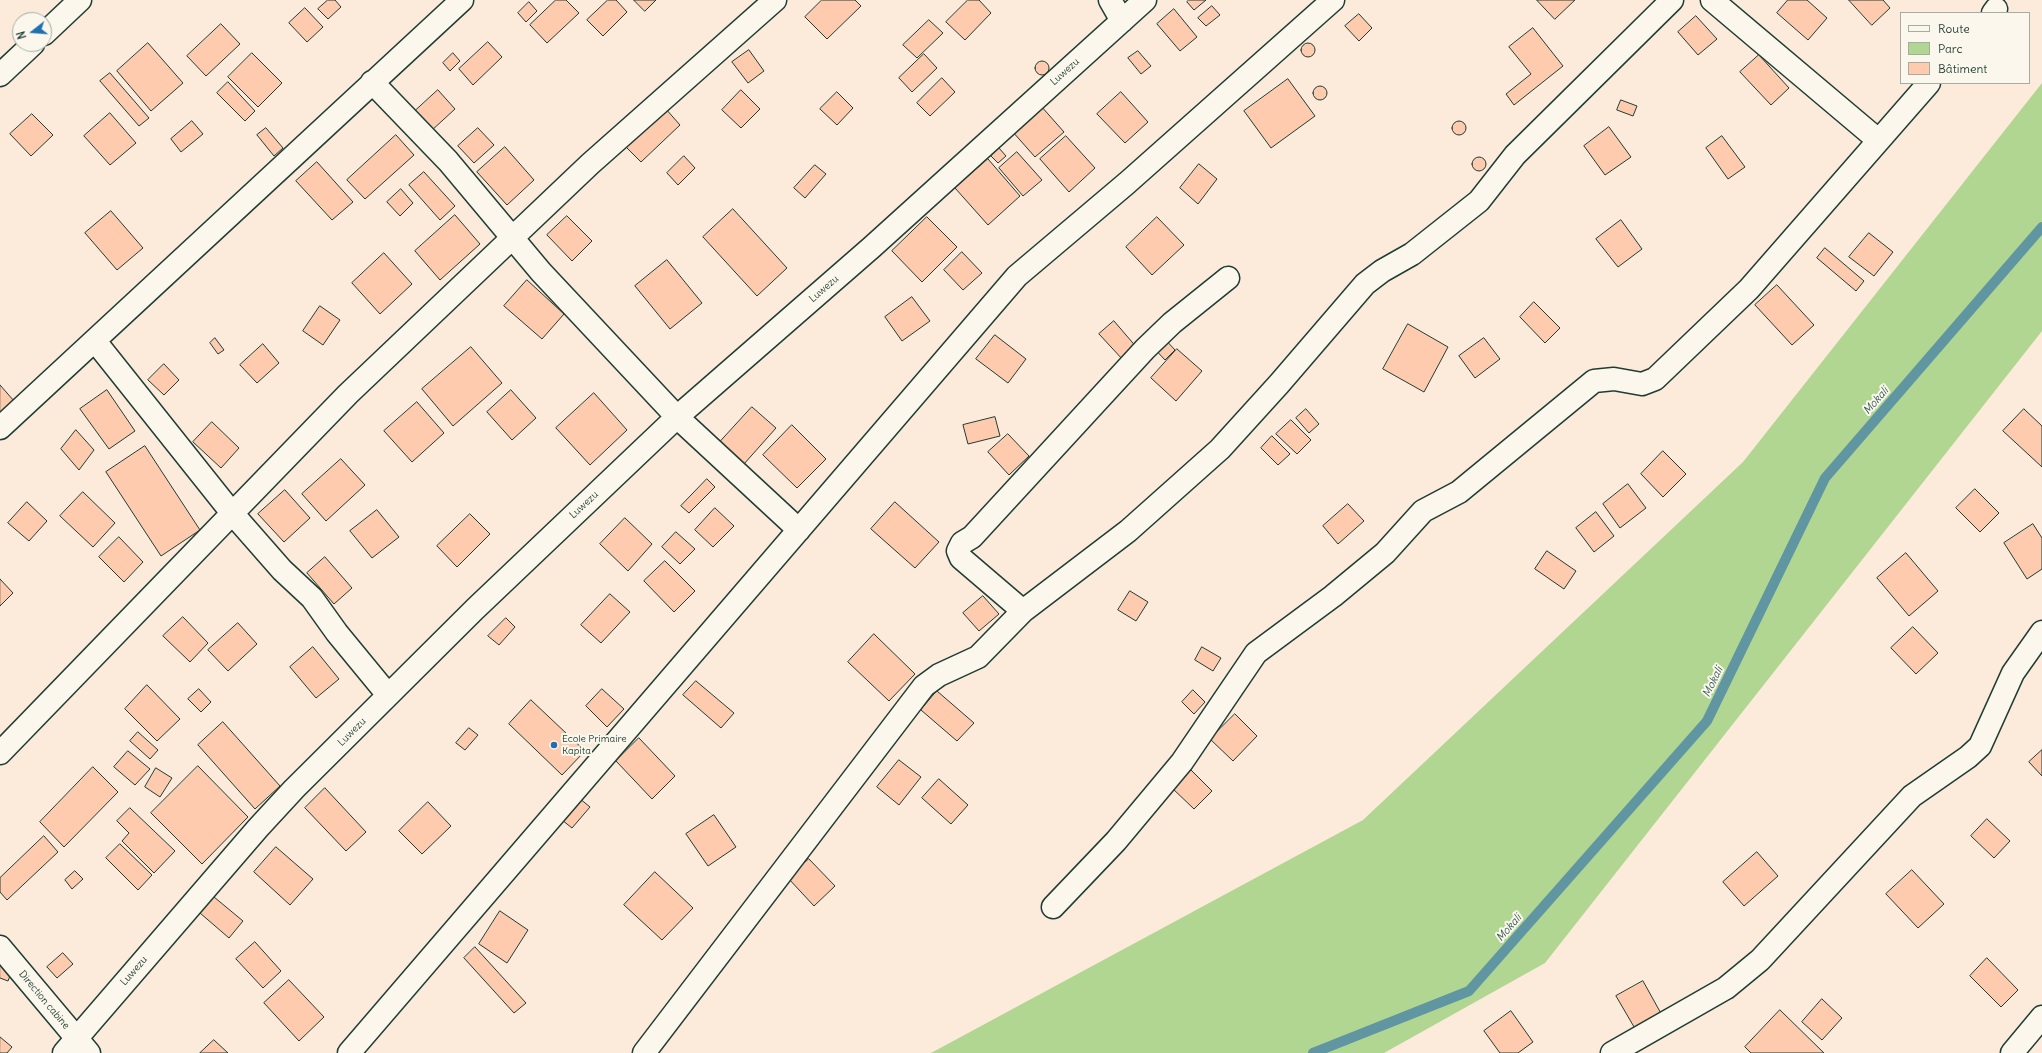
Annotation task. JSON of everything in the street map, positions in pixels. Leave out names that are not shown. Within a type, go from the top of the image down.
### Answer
[{"type":"street","points":[[52,26],[80,0]]},
{"type":"street","points":[[0,428],[462,0]]},
{"type":"street","points":[[0,753],[348,394],[590,164],[775,0]]},
{"type":"street","points":[[1110,0],[1122,21]]},
{"type":"street","name":"Luwezu","points":[[76,1048],[258,828],[475,609],[677,417],[872,247],[1145,0]]},
{"type":"street","points":[[349,1053],[1017,276],[1127,183],[1333,0]]},
{"type":"street","points":[[644,1053],[924,686],[939,675],[978,657],[1023,612],[1128,531],[1220,449],[1279,384],[1365,284],[1412,254],[1479,201],[1515,155],[1672,0]]},
{"type":"street","points":[[1712,0],[1878,140]]},
{"type":"street","points":[[0,75],[24,52]]},
{"type":"street","points":[[372,82],[448,161],[540,272],[677,417],[799,530]]},
{"type":"street","points":[[1053,907],[1116,841],[1182,762],[1256,653],[1333,596],[1385,553],[1422,511],[1459,492],[1594,381],[1614,379],[1642,384],[1655,379],[1749,289],[1928,84]]},
{"type":"street","points":[[1023,612],[961,558],[958,551],[962,543],[972,537],[1145,349],[1172,323],[1228,278]]},
{"type":"street","points":[[95,341],[232,513],[282,570],[312,598],[337,633],[388,696]]},
{"type":"street","points":[[1612,1053],[1726,988],[1760,960],[1912,796],[1968,757],[1980,746],[2013,673],[2042,632]]},
{"type":"street","name":"Direction cabine","points":[[0,947],[76,1048]]},
{"type":"street","points":[[2012,1053],[2042,1017]]},
{"type":"green space","points":[[2042,83],[2042,331],[1545,963],[1384,1053],[931,1053],[1363,820],[1743,462]]},
{"type":"building","points":[[328,0],[335,0],[341,7],[328,19],[318,9]]},
{"type":"building","points":[[556,0],[566,0],[579,13],[547,43],[530,25]]},
{"type":"building","points":[[608,0],[616,0],[627,12],[603,36],[587,20]]},
{"type":"building","points":[[634,0],[656,0],[645,11]]},
{"type":"building","points":[[822,0],[855,0],[861,6],[827,39],[805,17]]},
{"type":"building","points":[[968,0],[979,0],[991,13],[965,40],[946,22]]},
{"type":"building","points":[[1189,0],[1206,0],[1194,10],[1187,2]]},
{"type":"building","points":[[1537,0],[1575,0],[1555,19]]},
{"type":"building","points":[[1788,0],[1807,0],[1827,18],[1808,40],[1777,13]]},
{"type":"building","points":[[1849,0],[1883,0],[1890,8],[1872,25]]},
{"type":"building","points":[[529,2],[537,11],[526,22],[518,13]]},
{"type":"building","points":[[1212,6],[1220,15],[1206,26],[1198,18]]},
{"type":"building","points":[[305,8],[323,27],[307,42],[289,23]]},
{"type":"building","points":[[1174,9],[1197,37],[1180,51],[1157,24]]},
{"type":"building","points":[[1359,14],[1372,28],[1359,41],[1345,26]]},
{"type":"building","points":[[1696,16],[1717,39],[1698,55],[1678,32]]},
{"type":"building","points":[[929,20],[943,33],[917,58],[903,45]]},
{"type":"building","points":[[221,24],[240,44],[206,76],[187,56]]},
{"type":"building","points":[[1533,28],[1563,66],[1514,105],[1506,94],[1531,74],[1509,47]]},
{"type":"building","points":[[488,42],[502,57],[473,85],[459,69]]},
{"type":"building","points":[[148,43],[183,83],[151,111],[117,71]]},
{"type":"building","points":[[1305,43],[1311,43],[1315,47],[1315,53],[1311,57],[1305,57],[1301,53],[1301,47]]},
{"type":"building","points":[[749,50],[764,71],[748,83],[732,62]]},
{"type":"building","points":[[1138,51],[1151,66],[1141,74],[1128,58]]},
{"type":"building","points":[[252,53],[282,83],[258,107],[228,77]]},
{"type":"building","points":[[453,53],[460,61],[450,71],[443,63]]},
{"type":"building","points":[[924,54],[937,68],[912,92],[899,78]]},
{"type":"building","points":[[1759,55],[1789,88],[1771,105],[1740,72]]},
{"type":"building","points":[[1039,61],[1045,61],[1049,65],[1049,71],[1045,75],[1039,75],[1035,71],[1035,65]]},
{"type":"building","points":[[110,73],[149,118],[139,126],[100,81]]},
{"type":"building","points":[[942,78],[955,92],[930,116],[917,103]]},
{"type":"building","points":[[1288,79],[1315,116],[1271,148],[1244,111]]},
{"type":"building","points":[[228,82],[255,111],[245,121],[217,93]]},
{"type":"building","points":[[1317,86],[1323,86],[1327,90],[1327,96],[1323,100],[1317,100],[1313,96],[1313,90]]},
{"type":"building","points":[[438,90],[455,109],[431,131],[414,112]]},
{"type":"building","points":[[741,90],[760,109],[741,128],[722,110]]},
{"type":"building","points":[[837,92],[853,108],[837,125],[820,109]]},
{"type":"building","points":[[1121,92],[1148,122],[1125,143],[1097,114]]},
{"type":"building","points":[[1621,100],[1637,106],[1633,116],[1617,110]]},
{"type":"building","points":[[1041,106],[1064,132],[1035,157],[1012,131]]},
{"type":"building","points":[[665,108],[680,125],[641,162],[625,146]]},
{"type":"building","points":[[110,113],[136,143],[110,165],[84,136]]},
{"type":"building","points":[[32,114],[53,135],[31,156],[10,134]]},
{"type":"building","points":[[192,121],[203,134],[181,152],[171,139]]},
{"type":"building","points":[[1456,121],[1462,121],[1466,125],[1466,131],[1462,135],[1456,135],[1452,131],[1452,125]]},
{"type":"building","points":[[1609,127],[1631,157],[1605,175],[1584,146]]},
{"type":"building","points":[[266,128],[283,148],[274,156],[257,135]]},
{"type":"building","points":[[478,128],[494,145],[474,163],[458,146]]},
{"type":"building","points":[[396,135],[414,155],[365,199],[347,180]]},
{"type":"building","points":[[1066,136],[1095,168],[1069,192],[1040,159]]},
{"type":"building","points":[[1722,136],[1745,167],[1728,179],[1706,148]]},
{"type":"building","points":[[505,147],[534,180],[507,205],[477,172]]},
{"type":"building","points":[[999,148],[1006,156],[998,163],[991,156]]},
{"type":"building","points":[[1017,152],[1042,180],[1023,196],[999,168]]},
{"type":"building","points":[[684,156],[695,168],[678,185],[667,173]]},
{"type":"building","points":[[1476,157],[1482,157],[1486,161],[1486,167],[1482,171],[1476,171],[1472,167],[1472,161]]},
{"type":"building","points":[[988,159],[1020,196],[988,225],[955,188]]},
{"type":"building","points":[[317,162],[353,202],[332,220],[296,181]]},
{"type":"building","points":[[1199,164],[1217,179],[1198,204],[1180,188]]},
{"type":"building","points":[[815,165],[826,174],[805,198],[794,188]]},
{"type":"building","points":[[424,172],[455,206],[440,220],[409,185]]},
{"type":"building","points":[[401,189],[413,203],[400,216],[387,202]]},
{"type":"building","points":[[733,209],[787,268],[757,296],[703,237]]},
{"type":"building","points":[[111,211],[143,248],[117,270],[85,233]]},
{"type":"building","points":[[455,215],[480,244],[440,280],[415,251]]},
{"type":"building","points":[[567,216],[592,241],[572,261],[547,235]]},
{"type":"building","points":[[927,217],[957,247],[922,282],[892,251]]},
{"type":"building","points":[[1157,217],[1184,245],[1152,275],[1126,247]]},
{"type":"building","points":[[1621,220],[1642,249],[1618,267],[1596,239]]},
{"type":"building","points":[[1869,233],[1893,252],[1874,276],[1849,257]]},
{"type":"building","points":[[1825,248],[1864,281],[1856,291],[1817,258]]},
{"type":"building","points":[[962,252],[982,273],[963,290],[944,270]]},
{"type":"building","points":[[384,253],[412,284],[380,314],[352,283]]},
{"type":"building","points":[[667,260],[702,303],[670,329],[635,286]]},
{"type":"building","points":[[527,280],[564,314],[542,339],[504,306]]},
{"type":"building","points":[[1777,285],[1814,325],[1792,345],[1755,305]]},
{"type":"building","points":[[912,297],[930,321],[902,341],[885,317]]},
{"type":"building","points":[[1534,302],[1560,328],[1545,343],[1520,317]]},
{"type":"building","points":[[320,306],[340,320],[323,345],[303,331]]},
{"type":"building","points":[[1114,321],[1138,349],[1124,361],[1099,334]]},
{"type":"building","points":[[1408,324],[1448,347],[1424,392],[1383,369]]},
{"type":"building","points":[[995,335],[1026,359],[1008,383],[976,359]]},
{"type":"building","points":[[1162,336],[1175,350],[1165,360],[1152,346]]},
{"type":"building","points":[[215,338],[224,350],[218,354],[210,343]]},
{"type":"building","points":[[1484,338],[1500,359],[1475,378],[1459,356]]},
{"type":"building","points":[[263,344],[279,363],[257,383],[240,365]]},
{"type":"building","points":[[471,347],[502,383],[453,426],[422,389]]},
{"type":"building","points":[[1177,349],[1202,371],[1176,401],[1151,378]]},
{"type":"building","points":[[164,364],[179,380],[164,395],[148,380]]},
{"type":"building","points":[[0,385],[14,401],[0,413]]},
{"type":"building","points":[[107,390],[135,431],[109,449],[80,409]]},
{"type":"building","points":[[511,390],[536,418],[512,440],[487,412]]},
{"type":"building","points":[[594,393],[627,430],[590,465],[556,428]]},
{"type":"building","points":[[417,402],[444,433],[412,462],[384,431]]},
{"type":"building","points":[[752,407],[776,428],[744,464],[720,442]]},
{"type":"building","points":[[1306,409],[1319,424],[1309,433],[1296,418]]},
{"type":"building","points":[[2024,409],[2042,426],[2042,467],[2003,431]]},
{"type":"building","points":[[995,417],[1000,436],[968,444],[963,425]]},
{"type":"building","points":[[1291,420],[1311,440],[1297,454],[1276,434]]},
{"type":"building","points":[[212,422],[239,448],[221,468],[193,442]]},
{"type":"building","points":[[792,425],[826,459],[797,488],[763,455]]},
{"type":"building","points":[[76,430],[94,450],[79,470],[61,449]]},
{"type":"building","points":[[1008,434],[1029,456],[1009,475],[988,452]]},
{"type":"building","points":[[1272,436],[1290,454],[1278,465],[1261,448]]},
{"type":"building","points":[[145,446],[200,530],[161,556],[106,472]]},
{"type":"building","points":[[1663,451],[1686,474],[1663,497],[1641,474]]},
{"type":"building","points":[[341,459],[365,485],[326,521],[302,494]]},
{"type":"building","points":[[707,479],[715,487],[689,513],[681,506]]},
{"type":"building","points":[[1628,484],[1646,508],[1620,528],[1603,504]]},
{"type":"building","points":[[1975,489],[1999,513],[1980,532],[1956,508]]},
{"type":"building","points":[[285,490],[310,518],[284,542],[258,514]]},
{"type":"building","points":[[83,492],[115,523],[93,547],[60,516]]},
{"type":"building","points":[[27,502],[47,521],[29,541],[8,523]]},
{"type":"building","points":[[895,502],[939,542],[915,568],[871,529]]},
{"type":"building","points":[[1348,504],[1364,521],[1338,544],[1323,526]]},
{"type":"building","points":[[715,508],[734,526],[713,547],[695,530]]},
{"type":"building","points":[[377,510],[399,537],[372,558],[350,531]]},
{"type":"building","points":[[1596,512],[1614,536],[1594,552],[1576,528]]},
{"type":"building","points":[[470,514],[490,534],[457,567],[437,546]]},
{"type":"building","points":[[625,518],[652,544],[628,571],[600,544]]},
{"type":"building","points":[[2033,524],[2042,538],[2042,569],[2027,579],[2004,543]]},
{"type":"building","points":[[676,532],[695,549],[680,564],[662,547]]},
{"type":"building","points":[[119,537],[143,562],[124,582],[99,557]]},
{"type":"building","points":[[1547,551],[1576,571],[1564,589],[1535,569]]},
{"type":"building","points":[[1906,553],[1938,591],[1909,616],[1877,578]]},
{"type":"building","points":[[325,557],[352,588],[334,604],[307,573]]},
{"type":"building","points":[[665,561],[695,591],[674,612],[644,581]]},
{"type":"building","points":[[0,579],[13,593],[0,606]]},
{"type":"building","points":[[1130,591],[1148,602],[1136,621],[1118,610]]},
{"type":"building","points":[[610,594],[630,612],[601,643],[581,625]]},
{"type":"building","points":[[983,596],[999,614],[979,631],[963,613]]},
{"type":"building","points":[[183,617],[208,643],[190,662],[163,636]]},
{"type":"building","points":[[506,618],[515,627],[499,645],[488,636]]},
{"type":"building","points":[[238,623],[257,644],[228,671],[208,650]]},
{"type":"building","points":[[1913,627],[1938,653],[1916,674],[1891,648]]},
{"type":"building","points":[[874,634],[915,674],[889,701],[848,662]]},
{"type":"building","points":[[313,647],[339,679],[316,698],[290,667]]},
{"type":"building","points":[[1202,647],[1221,658],[1213,671],[1195,660]]},
{"type":"building","points":[[696,681],[734,713],[721,728],[683,695]]},
{"type":"building","points":[[147,685],[180,719],[157,741],[125,709]]},
{"type":"building","points":[[199,689],[211,702],[201,712],[188,699]]},
{"type":"building","points":[[602,689],[624,709],[607,727],[586,706]]},
{"type":"building","points":[[1193,690],[1205,702],[1194,714],[1182,702]]},
{"type":"building","points":[[937,691],[974,723],[957,741],[921,710]]},
{"type":"building","points":[[531,700],[585,751],[562,775],[509,724]]},
{"type":"building","points":[[1235,714],[1257,736],[1233,761],[1210,739]]},
{"type":"building","points":[[223,722],[280,786],[255,809],[198,745]]},
{"type":"building","points":[[469,728],[478,735],[465,750],[456,743]]},
{"type":"building","points":[[138,732],[158,750],[150,759],[130,741]]},
{"type":"building","points":[[639,738],[675,776],[652,799],[616,761]]},
{"type":"building","points":[[2042,750],[2042,776],[2029,762]]},
{"type":"building","points":[[128,751],[150,769],[135,785],[114,767]]},
{"type":"building","points":[[899,760],[921,777],[899,805],[877,787]]},
{"type":"building","points":[[198,766],[248,817],[202,864],[151,813]]},
{"type":"building","points":[[93,767],[118,792],[64,847],[40,822]]},
{"type":"building","points":[[156,768],[172,778],[160,797],[145,787]]},
{"type":"building","points":[[1190,769],[1212,791],[1194,809],[1171,787]]},
{"type":"building","points":[[939,779],[968,805],[951,824],[922,798]]},
{"type":"building","points":[[325,788],[366,832],[346,851],[305,808]]},
{"type":"building","points":[[579,798],[590,807],[572,828],[562,820]]},
{"type":"building","points":[[428,802],[451,826],[422,854],[399,831]]},
{"type":"building","points":[[130,808],[175,851],[154,873],[122,841],[129,833],[117,821]]},
{"type":"building","points":[[714,815],[736,847],[708,866],[686,834]]},
{"type":"building","points":[[1987,819],[2010,841],[1994,858],[1971,836]]},
{"type":"building","points":[[44,836],[58,852],[7,900],[0,892],[0,878]]},
{"type":"building","points":[[120,844],[152,875],[138,890],[106,858]]},
{"type":"building","points":[[276,847],[313,879],[290,905],[254,872]]},
{"type":"building","points":[[1757,852],[1778,876],[1744,906],[1723,882]]},
{"type":"building","points":[[809,859],[835,886],[814,906],[788,878]]},
{"type":"building","points":[[1912,870],[1944,904],[1918,928],[1886,894]]},
{"type":"building","points":[[75,871],[83,879],[72,889],[65,880]]},
{"type":"building","points":[[655,872],[693,908],[662,940],[624,905]]},
{"type":"building","points":[[214,897],[243,921],[229,938],[200,913]]},
{"type":"building","points":[[500,911],[528,930],[507,963],[479,944]]},
{"type":"building","points":[[255,942],[281,971],[263,988],[236,959]]},
{"type":"building","points":[[475,947],[526,1003],[514,1013],[464,958]]},
{"type":"building","points":[[63,953],[73,964],[57,978],[47,967]]},
{"type":"building","points":[[1987,958],[2018,990],[2001,1007],[1970,976]]},
{"type":"building","points":[[0,963],[13,968],[8,981],[0,978]]},
{"type":"building","points":[[289,980],[324,1017],[299,1041],[264,1003]]},
{"type":"building","points":[[1643,981],[1663,1017],[1637,1032],[1616,996]]},
{"type":"building","points":[[1822,999],[1842,1018],[1822,1040],[1802,1022]]},
{"type":"building","points":[[1780,1010],[1824,1053],[1751,1053],[1745,1047]]},
{"type":"building","points":[[1511,1011],[1533,1042],[1518,1053],[1500,1053],[1484,1031]]},
{"type":"building","points":[[0,1037],[12,1047],[7,1053],[0,1053]]},
{"type":"building","points":[[214,1040],[228,1053],[200,1053]]},
{"type":"waterway","name":"Mokali","points":[[1313,1053],[1469,991],[1707,721],[1825,478],[2042,227]]},
{"type":"place","name":"Ecole Primaire Kapita","points":[[554,745]]}]
